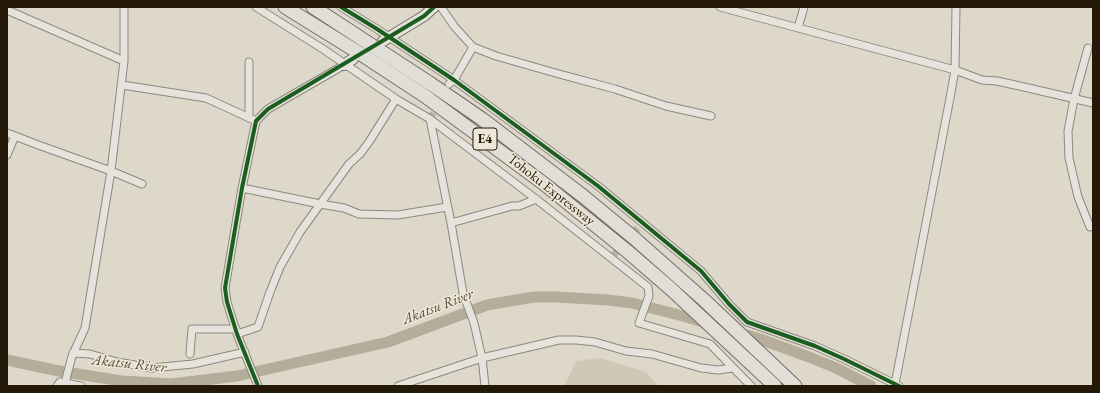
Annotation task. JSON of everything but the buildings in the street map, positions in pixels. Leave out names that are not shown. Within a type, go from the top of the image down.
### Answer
[{"type":"highway","name":"Tohoku Expressway","points":[[285,7],[370,60],[475,132],[576,208],[671,289],[775,386]]},
{"type":"highway","name":"Tohoku Expressway","points":[[313,7],[482,119],[550,171],[617,224],[704,300],[791,382]]},
{"type":"street","points":[[81,386],[61,382],[84,328],[111,171],[124,61],[124,7]]},
{"type":"street","points":[[256,7],[323,49],[344,65],[396,99],[430,119],[536,199],[648,287],[650,296],[639,323],[710,344],[751,386]]},
{"type":"street","points":[[341,7],[386,39],[452,82],[598,186],[701,271],[729,304],[748,322],[815,346],[897,385],[955,70],[956,7]]},
{"type":"street","points":[[386,39],[424,16],[434,7]]},
{"type":"street","points":[[440,7],[454,26],[473,47],[496,56],[615,89],[666,106],[711,116]]},
{"type":"street","points":[[720,7],[955,70],[982,80],[997,81],[1093,103]]},
{"type":"street","points":[[798,28],[804,7]]},
{"type":"street","points":[[7,10],[124,61]]},
{"type":"street","points":[[452,82],[473,47]]},
{"type":"street","points":[[1088,48],[1074,99],[1068,131],[1069,158],[1078,197],[1090,227],[1093,226]]},
{"type":"street","points":[[252,120],[353,59]]},
{"type":"street","points":[[249,62],[252,120],[225,288],[227,302],[237,332],[257,383]]},
{"type":"street","points":[[122,85],[206,98],[252,120]]},
{"type":"street","points":[[190,354],[192,329],[237,332],[258,327],[280,267],[300,232],[349,164],[360,154],[369,142],[396,99]]},
{"type":"street","points":[[430,119],[445,190],[463,295],[473,319],[482,358],[485,386]]},
{"type":"street","points":[[7,133],[111,171],[142,184]]},
{"type":"street","points":[[7,155],[15,136]]},
{"type":"street","points":[[242,188],[344,208],[360,214],[398,215],[447,207]]},
{"type":"street","points":[[451,223],[512,206],[519,206],[536,199]]},
{"type":"street","points":[[398,386],[482,358],[559,340],[595,342],[626,350],[652,354],[701,368],[718,370],[733,368]]},
{"type":"street","points":[[72,355],[90,354],[116,362],[152,368],[193,364],[246,354]]},
{"type":"shaded area","points":[[600,358],[646,372],[658,386],[564,386],[576,361]]},
{"type":"waterway","name":"Akatsu River","points":[[7,360],[59,371],[122,381],[171,384],[237,376],[388,342],[487,305],[534,297],[557,297],[632,303],[683,316],[760,339],[809,357],[836,368],[871,386]]},
{"type":"tunnel","points":[[430,119],[449,84]]},
{"type":"tunnel","points":[[612,257],[642,223]]},
{"type":"cycle path","points":[[341,7],[454,80],[598,186],[701,271],[729,304],[747,322],[815,346],[899,386]]},
{"type":"cycle path","points":[[258,386],[237,334],[227,302],[225,288],[242,188],[256,121],[268,109],[424,16],[434,7]]}]
